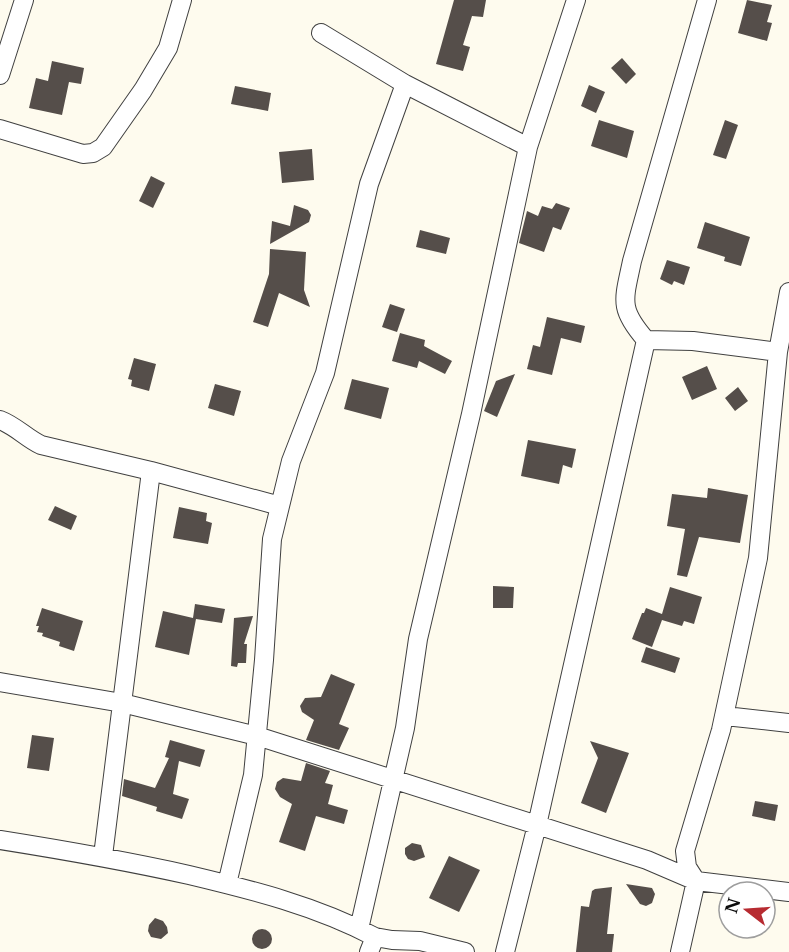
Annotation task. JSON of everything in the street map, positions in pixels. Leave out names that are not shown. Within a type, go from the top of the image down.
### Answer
[{"type":"street","points":[[0,75],[24,0]]},
{"type":"street","points":[[0,129],[83,154],[93,153],[103,147],[143,90],[168,48],[182,0]]},
{"type":"street","points":[[368,939],[393,780],[405,728],[418,639],[471,414],[528,147],[576,0]]},
{"type":"street","points":[[707,0],[632,261],[624,302],[633,325],[646,340],[693,341],[778,352]]},
{"type":"street","points":[[321,33],[405,84],[528,147]]},
{"type":"street","points":[[227,884],[253,775],[272,539],[291,461],[325,373],[369,184],[405,84]]},
{"type":"street","points":[[680,952],[696,881],[687,867],[685,851],[725,716],[758,558],[778,352],[789,292]]},
{"type":"street","points":[[505,952],[537,825],[646,340]]},
{"type":"street","points":[[0,420],[11,424],[30,440],[41,445],[151,471],[280,506]]},
{"type":"street","points":[[103,856],[151,471]]},
{"type":"street","points":[[0,682],[122,704],[257,736],[647,860],[696,881],[789,892]]},
{"type":"street","points":[[725,716],[789,723]]},
{"type":"street","points":[[0,840],[103,856],[227,884],[312,908],[368,939],[420,941],[465,952]]},
{"type":"building","points":[[454,0],[486,0],[483,17],[472,16],[463,45],[470,47],[463,71],[436,64]]},
{"type":"building","points":[[747,0],[772,5],[767,22],[772,23],[767,41],[738,33]]},
{"type":"building","points":[[622,58],[636,74],[626,84],[611,68]]},
{"type":"building","points":[[52,61],[84,68],[81,84],[69,82],[62,115],[29,108],[36,78],[48,81]]},
{"type":"building","points":[[589,85],[605,92],[596,113],[581,106]]},
{"type":"building","points":[[235,86],[271,93],[268,111],[231,104]]},
{"type":"building","points":[[599,120],[634,131],[627,158],[591,146]]},
{"type":"building","points":[[725,120],[738,125],[726,159],[713,155]]},
{"type":"building","points":[[312,149],[314,180],[282,183],[279,152]]},
{"type":"building","points":[[151,176],[165,183],[153,208],[139,201]]},
{"type":"building","points":[[556,203],[570,208],[561,230],[553,227],[544,252],[519,243],[527,211],[538,216],[542,206],[552,209]]},
{"type":"building","points":[[294,205],[308,210],[311,215],[309,222],[270,244],[272,221],[290,226]]},
{"type":"building","points":[[705,222],[750,237],[741,266],[724,261],[725,257],[697,248]]},
{"type":"building","points":[[420,230],[450,238],[446,254],[416,247]]},
{"type":"building","points":[[270,249],[306,252],[304,290],[310,307],[279,293],[268,327],[253,322],[269,274]]},
{"type":"building","points":[[667,260],[690,267],[684,285],[674,281],[672,285],[660,279]]},
{"type":"building","points":[[390,304],[405,309],[397,332],[382,327]]},
{"type":"building","points":[[547,317],[585,326],[581,343],[561,338],[552,375],[527,369],[533,345],[540,347]]},
{"type":"building","points":[[400,333],[425,340],[424,346],[452,361],[445,374],[419,361],[417,368],[392,361]]},
{"type":"building","points":[[134,358],[156,364],[149,391],[131,386],[132,380],[128,379]]},
{"type":"building","points":[[707,366],[717,389],[692,400],[682,377]]},
{"type":"building","points":[[515,374],[497,417],[484,411],[496,381]]},
{"type":"building","points":[[352,379],[389,388],[381,419],[344,409]]},
{"type":"building","points":[[215,384],[241,391],[234,416],[208,408]]},
{"type":"building","points":[[738,387],[748,401],[735,411],[725,398]]},
{"type":"building","points":[[528,440],[576,449],[572,468],[563,465],[559,484],[521,476]]},
{"type":"building","points":[[708,488],[748,495],[740,543],[699,537],[687,577],[677,575],[685,529],[667,526],[672,494],[707,498]]},
{"type":"building","points":[[55,506],[77,516],[71,530],[48,520]]},
{"type":"building","points":[[179,507],[207,513],[206,521],[212,523],[208,544],[173,538]]},
{"type":"building","points":[[493,586],[514,587],[513,608],[493,608]]},
{"type":"building","points":[[670,587],[702,597],[694,624],[684,621],[682,626],[662,620],[652,647],[632,639],[646,608],[662,614]]},
{"type":"building","points":[[195,604],[225,609],[222,623],[196,619],[189,655],[155,647],[163,611],[193,618]]},
{"type":"building","points":[[42,608],[83,621],[74,651],[59,646],[60,642],[37,632],[39,626],[36,626]]},
{"type":"building","points":[[253,616],[244,644],[247,644],[246,663],[238,663],[237,667],[231,666],[234,618]]},
{"type":"building","points":[[646,647],[680,658],[675,673],[641,662]]},
{"type":"building","points":[[331,674],[355,684],[339,724],[349,728],[339,750],[306,740],[314,720],[302,712],[300,706],[305,698],[321,697]]},
{"type":"building","points":[[32,735],[54,738],[49,771],[27,768]]},
{"type":"building","points":[[170,740],[205,750],[200,767],[179,761],[173,794],[189,799],[182,819],[156,811],[157,807],[122,796],[124,779],[155,788],[169,758],[165,757]]},
{"type":"building","points":[[590,741],[629,753],[606,813],[581,803],[598,758]]},
{"type":"building","points":[[306,763],[330,771],[325,783],[333,785],[328,804],[348,810],[344,824],[316,816],[305,851],[279,842],[292,804],[280,797],[275,789],[277,782],[283,778],[301,781]]},
{"type":"building","points":[[755,801],[778,805],[775,821],[752,816]]},
{"type":"building","points":[[412,843],[421,845],[425,857],[414,861],[408,859],[405,848]]},
{"type":"building","points":[[449,856],[480,870],[459,912],[429,898]]},
{"type":"building","points":[[626,884],[652,888],[655,894],[652,903],[646,906],[640,904]]},
{"type":"building","points":[[612,887],[607,934],[614,934],[612,952],[576,952],[581,906],[589,907],[592,891],[595,889]]},
{"type":"building","points":[[155,918],[163,921],[167,927],[168,933],[161,939],[151,937],[148,931],[149,925]]},
{"type":"building","points":[[262,929],[269,932],[272,939],[269,946],[262,949],[255,946],[252,939],[255,932]]}]
